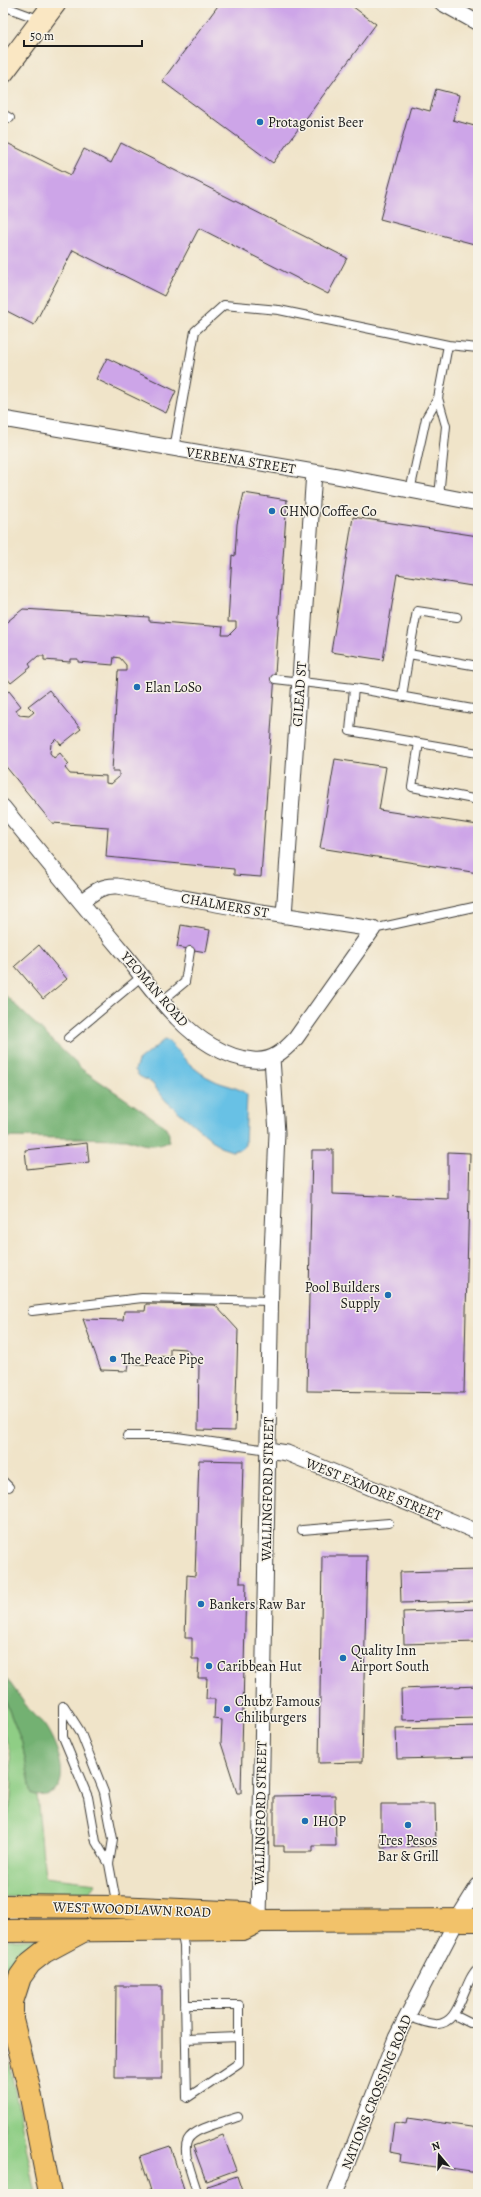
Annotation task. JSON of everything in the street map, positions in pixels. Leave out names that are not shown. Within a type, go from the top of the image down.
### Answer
[{"type":"main road","name":"WEST WOODLAWN ROAD","points":[[3,1906],[118,1919],[181,1930],[243,1929],[259,1921],[467,1920]]},
{"type":"main road","name":"WEST WOODLAWN ROAD","points":[[3,1931],[84,1931],[118,1919],[246,1913],[259,1921]]},
{"type":"main road","points":[[50,2194],[29,2087],[12,2020],[12,2002],[20,1977],[30,1963],[44,1952],[84,1931]]},
{"type":"street","points":[[3,72],[55,3]]},
{"type":"street","points":[[442,3],[478,23]]},
{"type":"street","name":"VERBENA STREET","points":[[3,419],[314,472],[478,503]]},
{"type":"street","name":"GILEAD ST","points":[[284,916],[314,472]]},
{"type":"street","name":"YEOMAN ROAD","points":[[3,807],[176,1018],[212,1046],[236,1056],[252,1060],[272,1058],[283,1052],[296,1038],[374,929]]},
{"type":"street","name":"CHALMERS ST","points":[[81,902],[99,888],[107,885],[284,916],[374,929]]},
{"type":"street","name":"WALLINGFORD STREET","points":[[259,1921],[271,1301],[277,1133],[272,1058]]},
{"type":"street","name":"WEST EXMORE STREET","points":[[268,1450],[287,1453],[478,1532]]},
{"type":"street","name":"NATIONS CROSSING ROAD","points":[[335,2194],[393,2044],[407,2016],[467,1920],[478,1886]]},
{"type":"lane","points":[[3,6],[42,20]]},
{"type":"lane","points":[[174,449],[195,331],[224,305],[279,310],[448,345],[478,348]]},
{"type":"lane","points":[[410,491],[426,418],[438,398],[448,345]]},
{"type":"lane","points":[[438,398],[446,426],[438,496]]},
{"type":"lane","points":[[402,696],[417,611],[457,617]]},
{"type":"lane","points":[[409,654],[478,666]]},
{"type":"lane","points":[[274,679],[354,688],[478,710]]},
{"type":"lane","points":[[354,688],[350,732],[478,753]]},
{"type":"lane","points":[[419,743],[412,787],[478,800]]},
{"type":"lane","points":[[374,929],[478,906]]},
{"type":"lane","points":[[162,1001],[185,982],[190,952]]},
{"type":"lane","points":[[68,1038],[142,976]]},
{"type":"lane","points":[[32,1311],[142,1298],[271,1301]]},
{"type":"lane","points":[[127,1436],[170,1436],[268,1450]]},
{"type":"lane","points":[[302,1530],[389,1523]]},
{"type":"lane","points":[[109,1864],[96,1842],[88,1797],[63,1737],[63,1706],[80,1731],[104,1792],[113,1839],[109,1864],[118,1919]]},
{"type":"lane","points":[[181,1930],[184,1946],[185,2005],[187,2098],[239,2063],[239,2005],[185,2005]]},
{"type":"lane","points":[[407,2016],[435,2024],[444,2023],[454,2016],[472,1973],[478,1968]]},
{"type":"lane","points":[[454,2016],[470,2023],[478,2023]]},
{"type":"lane","points":[[186,2039],[239,2037]]},
{"type":"lane","points":[[198,2194],[185,2155],[184,2145],[187,2139],[207,2127],[238,2117]]},
{"type":"green space","points":[[3,993],[83,1070],[165,1126],[169,1134],[169,1141],[148,1145],[127,1139],[3,1137]]},
{"type":"green space","points":[[3,1674],[32,1713],[44,1724],[56,1747],[60,1759],[60,1782],[56,1790],[46,1795],[32,1795],[22,1743],[3,1695]]},
{"type":"green space","points":[[3,1695],[22,1743],[32,1795],[37,1796],[45,1877],[96,1883],[88,1892],[79,1897],[3,1897],[3,1826],[10,1806],[12,1783],[10,1752],[3,1731]]},
{"type":"green space","points":[[40,1938],[41,1944],[27,1953],[16,1964],[8,1977],[3,1993],[3,1940]]},
{"type":"green space","points":[[3,2033],[36,2194],[3,2194]]},
{"type":"water","points":[[477,606],[478,630],[473,630]]},
{"type":"water","points":[[164,1040],[169,1041],[183,1058],[206,1077],[235,1088],[247,1095],[245,1145],[241,1149],[232,1151],[220,1147],[166,1101],[152,1083],[139,1076],[135,1070],[138,1061]]},
{"type":"building","name":"Protagonist Beer","points":[[220,3],[348,3],[376,24],[273,163],[162,81]]},
{"type":"building","points":[[436,89],[459,95],[453,120],[478,127],[478,245],[380,219],[411,106],[430,111]]},
{"type":"building","points":[[5,142],[71,175],[84,149],[111,163],[121,143],[347,258],[328,294],[199,228],[164,296],[73,250],[34,325],[3,309],[3,285],[6,280],[3,278],[3,145]]},
{"type":"building","points":[[107,358],[176,391],[166,413],[96,379]]},
{"type":"building","name":"Elan LoSo","points":[[244,493],[287,500],[261,877],[234,875],[234,869],[106,857],[108,827],[52,823],[3,763],[3,695],[9,691],[21,706],[16,710],[19,715],[29,716],[34,712],[28,706],[49,690],[81,729],[61,745],[56,739],[51,744],[50,753],[54,758],[60,753],[69,764],[65,768],[70,774],[106,776],[106,783],[111,784],[119,777],[119,771],[112,771],[118,671],[126,671],[126,665],[120,658],[114,657],[113,665],[78,662],[78,659],[70,659],[70,662],[44,660],[44,656],[38,656],[29,664],[31,667],[11,683],[6,677],[3,679],[3,625],[23,609],[149,617],[149,621],[223,627],[222,635],[229,635],[236,628],[236,622],[228,622],[232,555],[235,556],[237,524]]},
{"type":"building","points":[[353,517],[478,536],[478,587],[397,574],[383,660],[331,652]]},
{"type":"building","points":[[335,759],[386,767],[379,810],[478,825],[478,873],[320,848]]},
{"type":"building","points":[[181,925],[210,930],[206,952],[177,947]]},
{"type":"building","points":[[39,945],[67,979],[43,999],[15,966]]},
{"type":"building","points":[[87,1143],[89,1162],[27,1169],[25,1150]]},
{"type":"building","name":"Pool Builders Supply","points":[[312,1150],[333,1150],[333,1194],[448,1199],[448,1152],[470,1153],[464,1393],[307,1391]]},
{"type":"building","points":[[146,1304],[215,1305],[238,1330],[235,1431],[198,1430],[199,1364],[186,1349],[170,1348],[170,1357],[150,1356],[149,1365],[129,1363],[128,1371],[101,1370],[83,1319],[123,1320],[124,1311],[145,1311]]},
{"type":"building","points":[[199,1460],[243,1461],[240,1583],[246,1583],[241,1793],[237,1793],[221,1743],[222,1720],[214,1719],[215,1699],[206,1699],[207,1678],[198,1678],[199,1659],[192,1659],[192,1638],[185,1638],[187,1575],[195,1576]]},
{"type":"building","name":"Quality Inn Airport South","points":[[322,1556],[367,1556],[362,1762],[319,1763]]},
{"type":"building","points":[[478,1570],[478,1601],[401,1603],[400,1572]]},
{"type":"building","points":[[478,1609],[478,1642],[404,1644],[403,1612]]},
{"type":"building","points":[[478,1686],[478,1718],[402,1720],[401,1689]]},
{"type":"building","points":[[478,1726],[478,1757],[397,1759],[396,1728]]},
{"type":"building","name":"IHOP","points":[[335,1795],[336,1846],[313,1846],[313,1852],[284,1852],[284,1846],[274,1846],[274,1796]]},
{"type":"building","name":"Tres Pesos Bar & Grill","points":[[381,1804],[435,1804],[436,1846],[381,1847]]},
{"type":"building","points":[[116,1986],[162,1986],[162,2078],[115,2078]]},
{"type":"building","points":[[407,2118],[478,2128],[478,2173],[400,2162],[401,2154],[390,2152],[394,2122],[406,2124]]},
{"type":"building","points":[[223,2135],[236,2170],[206,2181],[193,2146]]},
{"type":"building","points":[[170,2146],[185,2192],[152,2194],[140,2156]]},
{"type":"building","points":[[237,2176],[243,2194],[210,2194],[207,2186]]},
{"type":"place","name":"Protagonist Beer","points":[[260,122]]},
{"type":"place","name":"CHNO Coffee Co","points":[[272,511]]},
{"type":"place","name":"Elan LoSo","points":[[137,687]]},
{"type":"place","name":"Pool Builders Supply","points":[[388,1295]]},
{"type":"place","name":"The Peace Pipe","points":[[113,1359]]},
{"type":"place","name":"Bankers Raw Bar","points":[[201,1604]]},
{"type":"place","name":"Quality Inn Airport South","points":[[343,1658]]},
{"type":"place","name":"Caribbean Hut","points":[[209,1666]]},
{"type":"place","name":"Chubz Famous Chiliburgers","points":[[227,1709]]},
{"type":"place","name":"IHOP","points":[[305,1821]]},
{"type":"place","name":"Tres Pesos Bar & Grill","points":[[408,1825]]}]
